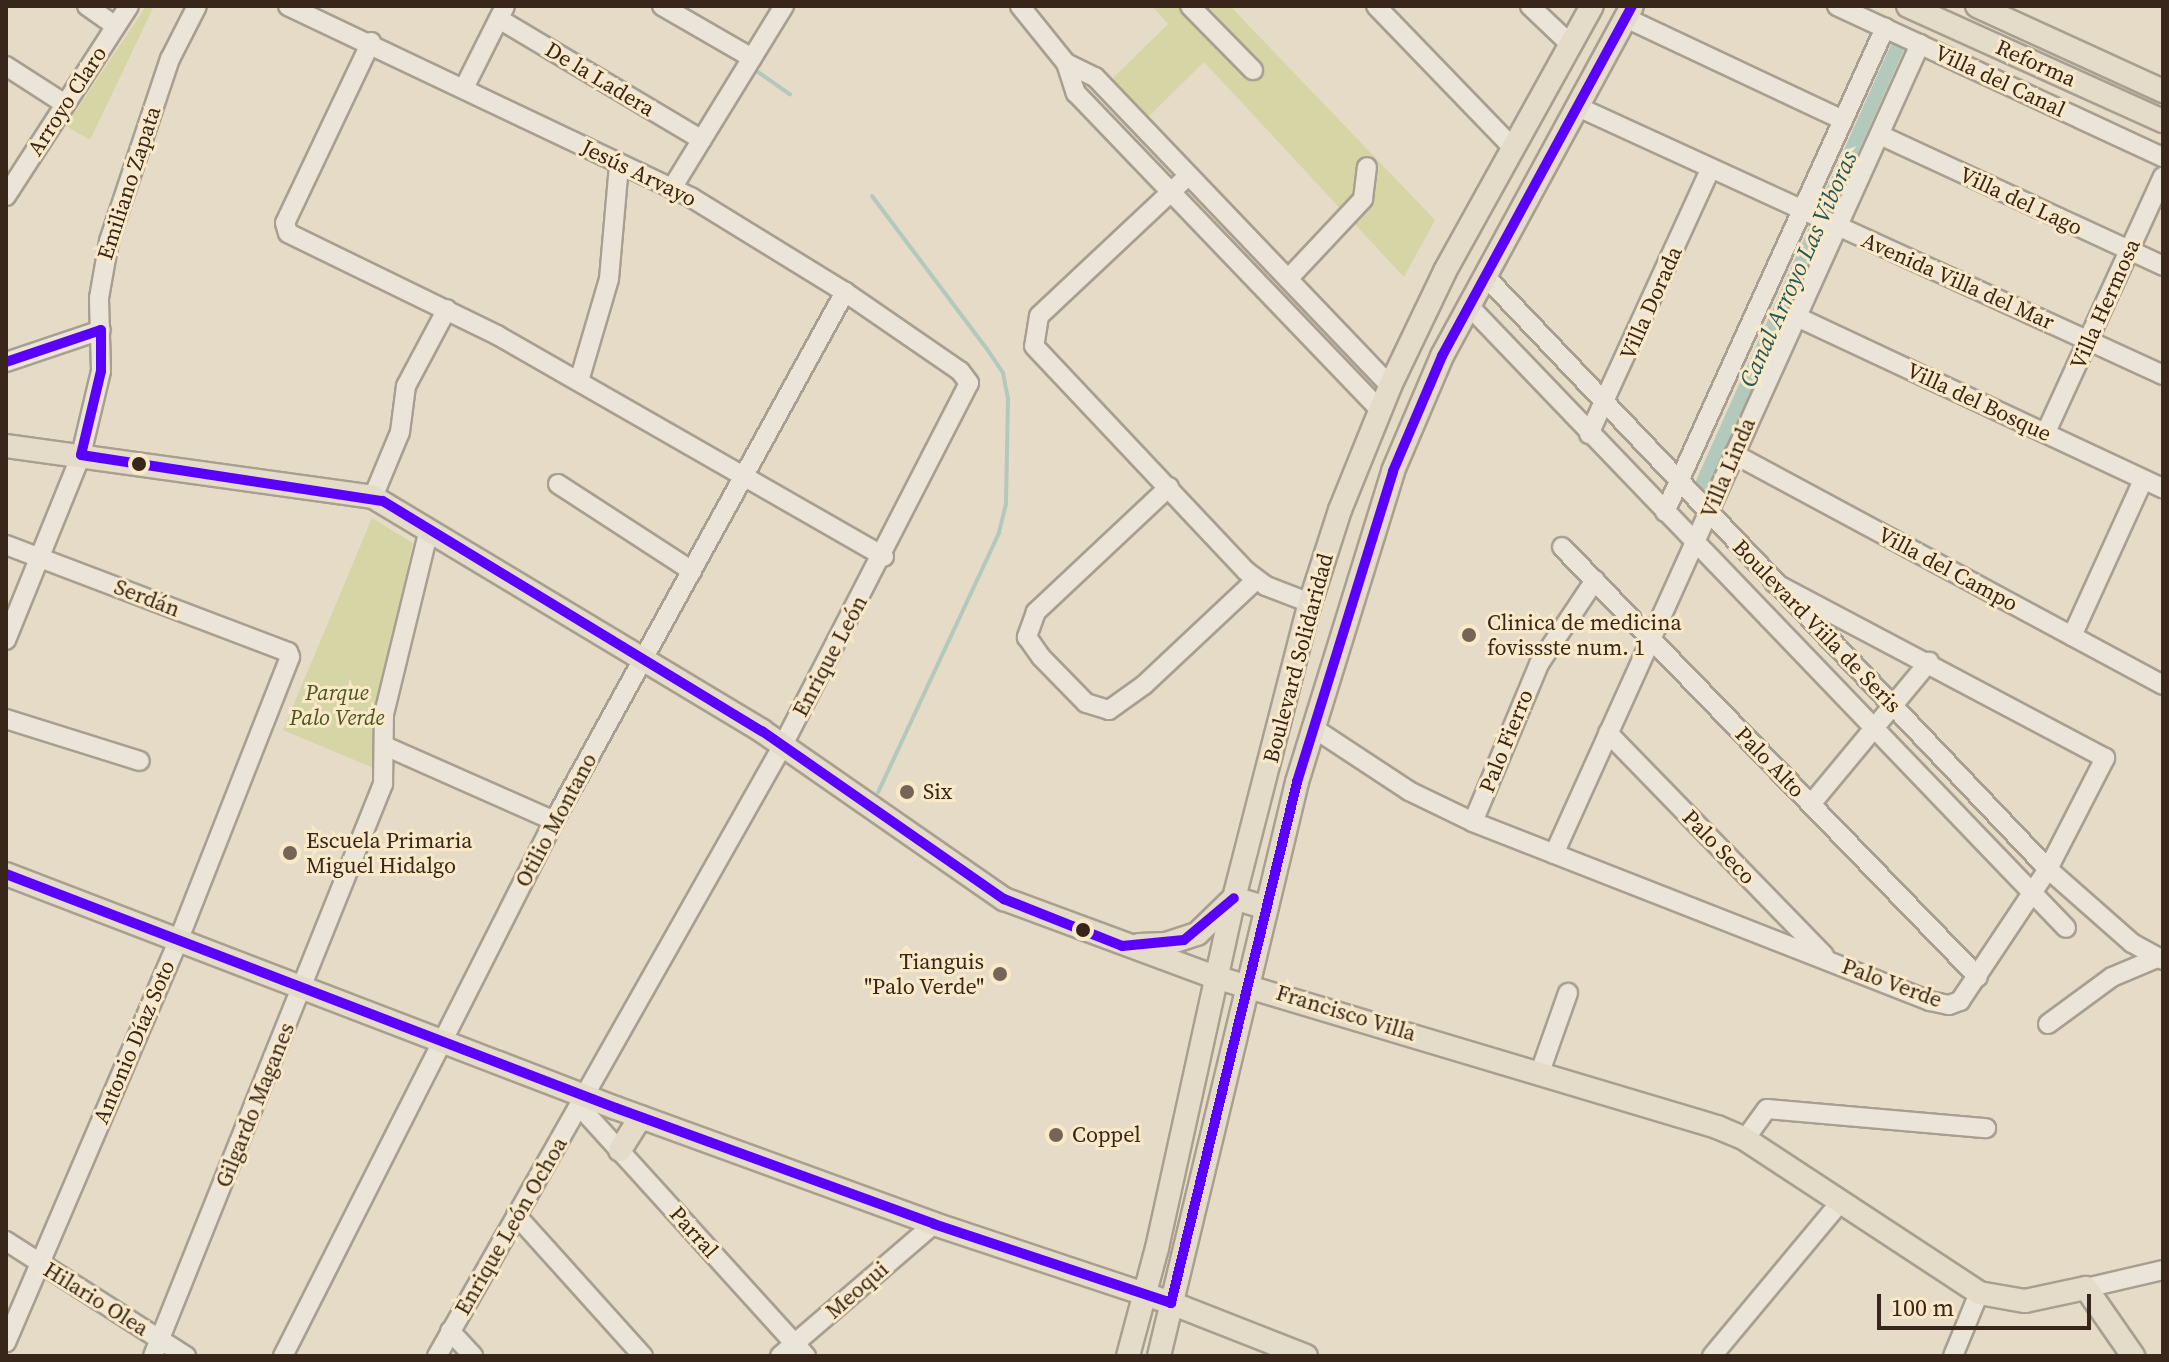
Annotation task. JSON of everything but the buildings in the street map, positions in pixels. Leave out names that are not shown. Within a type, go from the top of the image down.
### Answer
[{"type":"main road","name":"Boulevard Solidaridad","points":[[1128,1356],[1234,898],[1310,603],[1390,386],[1445,271],[1592,6]]},
{"type":"main road","name":"Reforma","points":[[1908,6],[2163,121]]},
{"type":"main road","name":"Reforma","points":[[1977,6],[2163,91]]},
{"type":"main road","name":"Boulevard Solidaridad","points":[[1159,1356],[1312,727],[1393,471],[1469,306],[1629,12]]},
{"type":"main road","points":[[2107,95],[2117,70]]},
{"type":"main road","name":"Francisco Villa","points":[[6,446],[373,497],[783,745],[1004,899],[1122,946],[1215,977],[1248,984],[1691,1117],[1745,1139],[1979,1293],[2025,1301],[2086,1288]]},
{"type":"main road","points":[[6,874],[442,1039],[584,1102],[641,1117],[934,1224],[1171,1303],[1306,1356]]},
{"type":"main road","points":[[1122,946],[1184,940],[1234,898],[1267,908]]},
{"type":"main road","points":[[620,1150],[641,1117]]},
{"type":"main road","points":[[2086,1288],[2133,1356]]},
{"type":"street","points":[[87,6],[116,26]]},
{"type":"street","name":"Arroyo Claro","points":[[7,191],[129,6]]},
{"type":"street","name":"Emiliano Zapata","points":[[6,640],[81,455],[101,371],[99,298],[109,241],[170,59],[197,6]]},
{"type":"street","name":"Jesús Arvayo","points":[[288,6],[465,86],[672,188],[845,292],[967,378]]},
{"type":"street","points":[[662,6],[752,58]]},
{"type":"street","points":[[672,188],[784,6]]},
{"type":"street","points":[[1020,6],[1066,63],[1076,93],[1380,410]]},
{"type":"street","points":[[1190,6],[1253,70]]},
{"type":"street","points":[[1376,6],[1513,148]]},
{"type":"street","points":[[1530,6],[1570,44]]},
{"type":"street","name":"Villa del Canal","points":[[1837,6],[2163,157]]},
{"type":"street","points":[[465,86],[502,12]]},
{"type":"street","name":"De la Ladera","points":[[502,12],[702,140]]},
{"type":"street","points":[[1629,12],[1843,120]]},
{"type":"street","name":"Villa Linda","points":[[1665,512],[1806,211],[1885,28]]},
{"type":"street","points":[[371,42],[286,229],[294,237],[447,309],[579,381],[884,557]]},
{"type":"street","name":"Villa Linda","points":[[1554,854],[1920,44]]},
{"type":"street","points":[[1066,63],[1095,77],[1288,279],[1344,343],[1390,386]]},
{"type":"street","points":[[6,66],[65,104]]},
{"type":"street","name":"Avenida Villa del Mar","points":[[1578,107],[2163,375]]},
{"type":"street","name":"Villa del Lago","points":[[1880,135],[2163,266]]},
{"type":"street","points":[[579,381],[609,279],[619,164]]},
{"type":"street","points":[[1288,279],[1363,199],[1367,167]]},
{"type":"street","name":"Villa Dorada","points":[[1589,434],[1606,405],[1710,170]]},
{"type":"street","points":[[1188,176],[1059,295],[1039,316],[1032,334],[1042,358],[1256,580],[1310,603]]},
{"type":"street","name":"Villa Hermosa","points":[[2046,432],[2163,176]]},
{"type":"street","name":"Boulevard Viila de Seris","points":[[1485,276],[2048,869],[2102,918],[2160,959]]},
{"type":"street","name":"Otilio Montano","points":[[283,1356],[554,821],[845,292]]},
{"type":"street","name":"Boulevard Viila de Seris","points":[[1469,306],[2066,928]]},
{"type":"street","points":[[373,497],[400,432],[406,386],[447,309]]},
{"type":"street","name":"Villa del Bosque","points":[[1795,316],[2163,488]]},
{"type":"street","points":[[6,362],[101,330]]},
{"type":"street","points":[[1329,359],[1344,343]]},
{"type":"street","name":"Enrique León","points":[[584,1102],[884,557],[969,387],[967,378]]},
{"type":"street","name":"Villa del Campo","points":[[1734,454],[2072,636],[2162,681]]},
{"type":"street","points":[[2072,636],[2143,480]]},
{"type":"street","points":[[558,484],[692,571]]},
{"type":"street","points":[[1169,487],[1031,619],[1027,637],[1041,657],[1086,703],[1109,710],[1144,685],[1256,580]]},
{"type":"street","name":"Gilgardo Maganes","points":[[156,1348],[383,784],[387,698],[429,529]]},
{"type":"street","name":"Serdán","points":[[6,545],[288,652]]},
{"type":"street","name":"Palo Alto","points":[[1562,547],[1978,977]]},
{"type":"street","name":"Palo Fierro","points":[[1473,822],[1539,664],[1595,580]]},
{"type":"street","name":"Palo Verde","points":[[1312,727],[1409,791],[1473,822],[1941,1005],[1960,1001],[2034,893],[2105,758],[1775,583]]},
{"type":"street","name":"Antonio Díaz Soto","points":[[6,1342],[179,939],[290,657],[288,652]]},
{"type":"street","points":[[1811,804],[1929,662]]},
{"type":"street","points":[[6,719],[140,761]]},
{"type":"street","name":"Palo Seco","points":[[1608,733],[1829,960]]},
{"type":"street","points":[[385,746],[554,821]]},
{"type":"street","points":[[2048,1024],[2112,977],[2160,959]]},
{"type":"street","points":[[1540,1072],[1568,993]]},
{"type":"street","name":"Parral","points":[[584,1102],[620,1150],[800,1350]]},
{"type":"street","name":"Enrique León Ochoa","points":[[437,1356],[584,1102]]},
{"type":"street","points":[[1745,1139],[1767,1109],[1986,1128]]},
{"type":"street","points":[[1712,1356],[1841,1201]]},
{"type":"street","points":[[516,1215],[643,1356]]},
{"type":"street","name":"Meoqui","points":[[780,1356],[800,1350],[934,1224]]},
{"type":"street","name":"Hilario Olea","points":[[6,1241],[156,1348],[186,1356]]},
{"type":"street","points":[[2086,1288],[2163,1270]]},
{"type":"street","points":[[1953,1356],[1979,1293]]},
{"type":"street","points":[[450,1331],[473,1356]]},
{"type":"green space","points":[[146,6],[154,6],[90,140],[66,126]]},
{"type":"green space","points":[[1152,6],[1230,6],[1435,220],[1404,277],[1204,62],[1147,118],[1111,80],[1168,24]]},
{"type":"green space","name":"Parque Palo Verde","points":[[372,518],[413,543],[374,725],[381,771],[283,730]]},
{"type":"waterway","name":"Canal Arroyo Las Viboras","points":[[1699,491],[1898,46]]},
{"type":"waterway","points":[[758,72],[790,94]]},
{"type":"waterway","points":[[872,196],[987,349],[1003,373],[1008,398],[1006,504],[999,533],[878,792]]},
{"type":"transit line","points":[[6,874],[616,1108],[934,1224],[1171,1303],[1297,782],[1393,471],[1442,356],[1632,6]]},
{"type":"transit line","points":[[6,362],[101,330],[101,371],[81,455],[383,501],[762,731],[1004,899],[1122,946],[1184,940],[1234,898]]},
{"type":"place","name":"Clinica de medicina fovissste num. 1","points":[[1469,635]]},
{"type":"place","name":"Six","points":[[907,792]]},
{"type":"place","name":"Escuela Primaria Miguel Hidalgo","points":[[290,853]]},
{"type":"place","name":"Tianguis \"Palo Verde\"","points":[[1000,974]]},
{"type":"place","name":"Coppel","points":[[1056,1135]]}]
